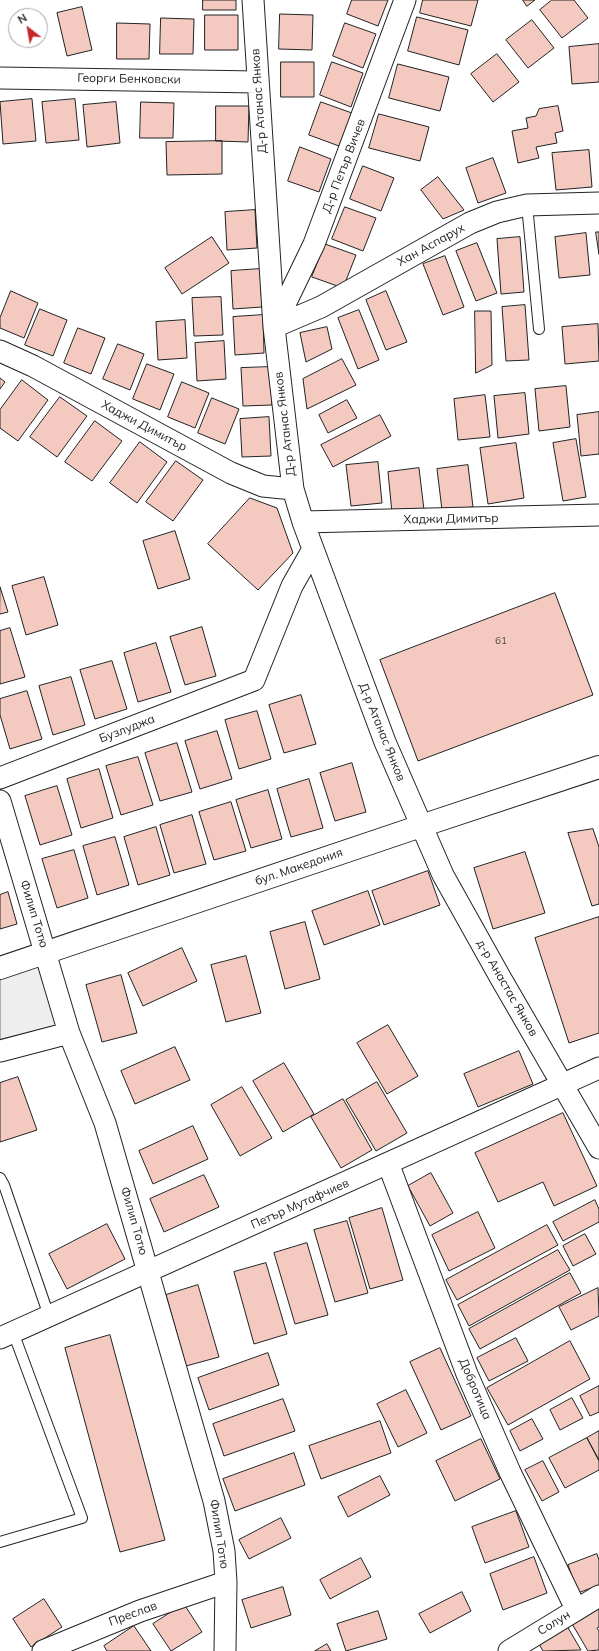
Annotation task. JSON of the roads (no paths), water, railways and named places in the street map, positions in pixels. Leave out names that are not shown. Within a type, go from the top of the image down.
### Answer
[{"type":"street","name":"Д-р Атанас Янков","points":[[253,0],[274,328],[293,489],[312,549],[385,742],[421,826]]},
{"type":"street","name":"Д-р Петър Вичев","points":[[274,328],[314,244],[405,0]]},
{"type":"street","name":"Георги Бенковски","points":[[0,78],[258,82]]},
{"type":"street","name":"Хан Аспарух","points":[[274,328],[321,307],[470,223],[497,212],[527,205],[599,203]]},
{"type":"street","name":"Хаджи Димитър","points":[[0,350],[33,366],[231,473],[263,486],[293,489]]},
{"type":"street","name":"Хаджи Димитър","points":[[303,522],[599,515]]},
{"type":"street","name":"Бузлуджа","points":[[0,778],[254,680],[292,586],[312,549]]},
{"type":"street","name":"бул. Македония","points":[[0,968],[599,767]]},
{"type":"street","name":"Филип Тотю","points":[[0,801],[70,1033],[105,1123],[214,1501],[224,1551],[226,1582],[225,1651]]},
{"type":"street","name":"д-р Анастас Янков","points":[[421,826],[443,874],[500,977],[599,1148]]},
{"type":"street","points":[[0,1051],[70,1033]]},
{"type":"street","name":"Петър Мутафчиев","points":[[7,1335],[599,1068]]},
{"type":"street","name":"Добротица","points":[[388,1163],[467,1374],[510,1472],[576,1609]]},
{"type":"street","name":"Преслав","points":[[43,1651],[140,1611],[226,1582]]},
{"type":"street","name":"Солун","points":[[509,1651],[599,1596]]},
{"type":"lane","points":[[527,205],[539,329]]},
{"type":"lane","points":[[0,1178],[4,1185],[50,1316]]},
{"type":"lane","points":[[0,1542],[82,1518],[7,1335]]}]
